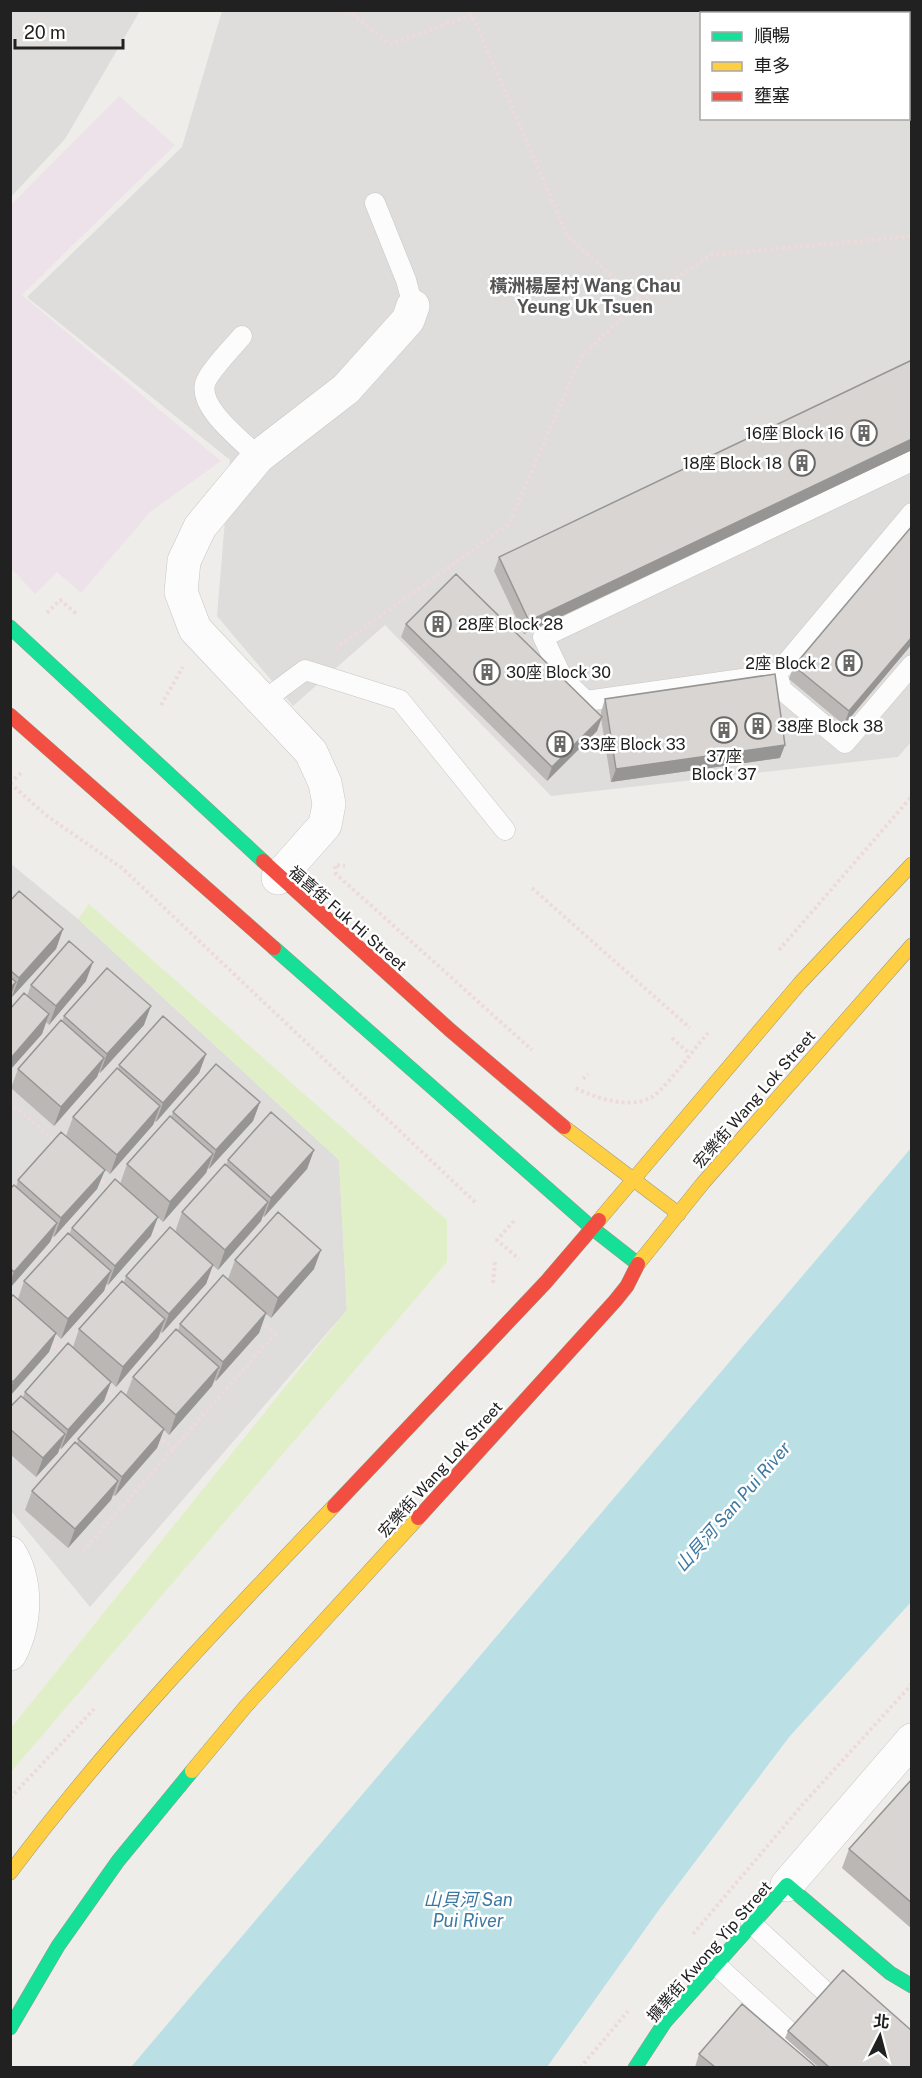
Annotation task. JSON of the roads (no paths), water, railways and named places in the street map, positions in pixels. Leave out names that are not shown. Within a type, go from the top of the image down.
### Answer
[{"type":"main road","name":"福喜街 Fuk Hi Street","points":[[10,627],[278,878],[544,1112],[632,1181],[679,1214]]},
{"type":"main road","points":[[10,715],[592,1228],[638,1264]]},
{"type":"main road","points":[[10,1873],[63,1802],[188,1659],[546,1282],[800,983],[912,864]]},
{"type":"main road","name":"宏樂街 Wang Lok Street","points":[[10,2028],[58,1946],[126,1851],[246,1706],[615,1301],[627,1286],[638,1264],[679,1214],[912,945]]},
{"type":"main road","points":[[787,1885],[890,1973],[912,1986]]},
{"type":"main road","name":"擴業街 Kwong Yip Street","points":[[635,2067],[666,2022],[751,1923],[787,1885]]},
{"type":"street","points":[[278,878],[325,825],[329,804],[325,783],[311,752],[195,629],[181,592],[184,561],[200,527],[258,457],[346,389],[408,320],[413,306]]},
{"type":"street","points":[[10,1553],[21,1580],[23,1603],[21,1625],[10,1654]]},
{"type":"street","points":[[787,1885],[912,1740]]},
{"type":"lane","points":[[375,203],[406,280],[413,306]]},
{"type":"lane","points":[[242,336],[205,382],[205,397],[210,409],[258,457]]},
{"type":"lane","points":[[912,461],[543,637],[563,680],[586,701],[777,674],[912,513]]},
{"type":"lane","points":[[777,674],[782,690],[845,743],[912,665]]},
{"type":"lane","points":[[263,701],[305,670],[400,700],[505,830]]},
{"type":"lane","points":[[751,1923],[855,2019]]},
{"type":"lane","points":[[715,1964],[828,2067]]},
{"type":"water","name":"山貝河 San Pui River","points":[[911,1148],[911,1602],[790,1736],[661,1907],[547,2067],[131,2067]]},
{"type":"place","name":"16座 Block 16","points":[[864,433]]},
{"type":"place","name":"18座 Block 18","points":[[802,463]]},
{"type":"place","name":"28座 Block 28","points":[[438,624]]},
{"type":"place","name":"2座 Block 2","points":[[849,663]]},
{"type":"place","name":"30座 Block 30","points":[[487,672]]},
{"type":"place","name":"38座 Block 38","points":[[758,726]]},
{"type":"place","name":"37座 Block 37","points":[[724,730]]},
{"type":"place","name":"33座 Block 33","points":[[560,744]]},
{"type":"district","name":"橫洲楊屋村 Wang Chau Yeung Uk Tsuen","points":[[585,296]]}]
